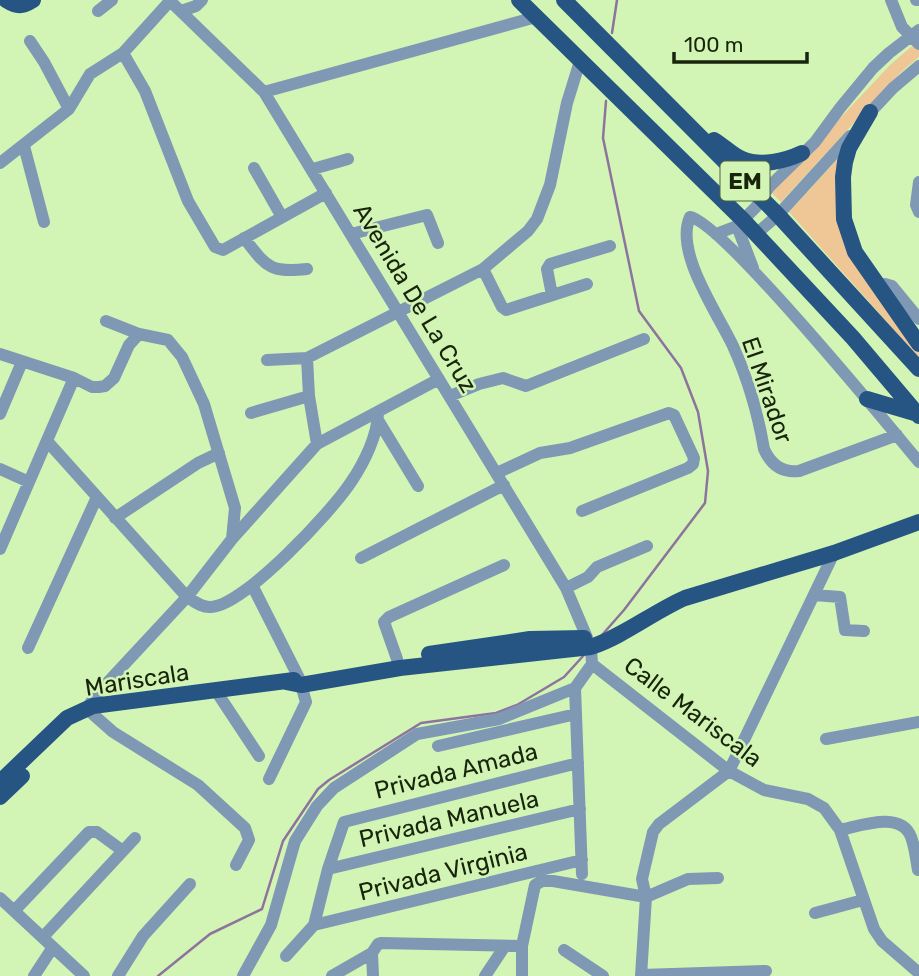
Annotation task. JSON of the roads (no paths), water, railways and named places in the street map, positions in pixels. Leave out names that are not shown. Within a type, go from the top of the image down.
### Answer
[{"type":"main road","points":[[6,0],[17,6],[24,6],[33,0]]},
{"type":"main road","name":"EM","points":[[519,0],[740,223],[756,234],[853,338],[918,415]]},
{"type":"main road","name":"EM","points":[[564,0],[778,215],[919,369]]},
{"type":"main road","points":[[870,112],[849,148],[843,177],[844,219],[855,252],[919,344]]},
{"type":"main road","points":[[698,133],[718,142],[742,159],[773,162],[788,160],[802,153]]},
{"type":"main road","points":[[867,399],[918,415]]},
{"type":"main road","name":"Calle Mariscala","points":[[216,691],[594,643],[685,598],[834,553],[919,522]]},
{"type":"main road","name":"Calle Mariscala","points":[[295,682],[397,659],[530,639],[594,643]]},
{"type":"main road","name":"Mariscala","points":[[0,782],[67,718],[85,710],[216,691]]},
{"type":"main road","points":[[0,797],[74,726],[85,710]]},
{"type":"street","points":[[98,11],[112,0]]},
{"type":"street","points":[[181,11],[196,6],[202,0]]},
{"type":"street","points":[[716,234],[740,223],[763,200],[769,187],[815,142],[873,68],[916,37],[902,27],[891,0]]},
{"type":"street","points":[[0,163],[69,109],[90,74],[123,54],[170,1]]},
{"type":"street","name":"Avenida De La Cruz","points":[[170,1],[255,80],[264,92],[566,588],[594,643]]},
{"type":"street","points":[[264,92],[536,17]]},
{"type":"street","points":[[30,41],[69,109]]},
{"type":"street","points":[[123,54],[145,91],[188,201],[219,250],[326,193]]},
{"type":"street","points":[[267,360],[307,358],[399,313],[483,269],[528,231],[537,219],[550,185],[567,103],[580,61]]},
{"type":"street","points":[[756,234],[778,215],[893,88],[919,66]]},
{"type":"street","points":[[24,146],[44,222]]},
{"type":"street","points":[[313,169],[348,159]]},
{"type":"street","points":[[254,168],[282,217]]},
{"type":"street","points":[[918,187],[916,205],[919,212]]},
{"type":"street","points":[[351,234],[427,215],[438,243]]},
{"type":"street","name":"El Mirador","points":[[690,217],[696,218],[716,234],[755,273],[897,435],[799,471],[788,472],[776,468],[764,449],[749,387],[733,346],[699,282],[686,241],[690,217]]},
{"type":"street","points":[[740,223],[755,273]]},
{"type":"street","points":[[244,237],[260,258],[271,267],[281,271],[307,269]]},
{"type":"street","points":[[552,295],[548,266],[610,246]]},
{"type":"street","points":[[483,269],[506,310],[587,284]]},
{"type":"street","points":[[878,286],[892,286],[919,320]]},
{"type":"street","points":[[106,321],[139,334],[168,340],[182,356],[204,404],[235,508],[232,539]]},
{"type":"street","points":[[0,354],[92,387],[104,386],[110,383],[129,345],[139,334]]},
{"type":"street","points":[[450,396],[503,378],[526,386],[644,339]]},
{"type":"street","points":[[307,358],[309,396],[317,444]]},
{"type":"street","points":[[0,414],[22,362]]},
{"type":"street","points":[[1,547],[74,379]]},
{"type":"street","points":[[236,865],[249,840],[244,828],[198,785],[113,732],[85,710],[187,597],[232,539],[317,444],[378,416],[439,379]]},
{"type":"street","points":[[251,413],[309,396]]},
{"type":"street","points":[[497,473],[540,453],[570,448],[669,414],[677,418],[694,458],[693,464],[582,511]]},
{"type":"street","points":[[378,416],[418,486]]},
{"type":"street","points":[[47,442],[187,597],[200,605],[214,607],[253,587],[335,503],[365,459],[378,416]]},
{"type":"street","points":[[897,435],[919,462]]},
{"type":"street","points":[[116,518],[198,463],[219,453]]},
{"type":"street","points":[[0,469],[29,482]]},
{"type":"street","points":[[361,558],[504,485]]},
{"type":"street","points":[[28,648],[97,497]]},
{"type":"street","points":[[566,588],[588,577],[597,566],[647,546]]},
{"type":"street","points":[[766,971],[641,976],[646,897],[642,879],[655,827],[729,771],[834,553]]},
{"type":"street","points":[[397,659],[385,630],[384,622],[389,617],[504,565]]},
{"type":"street","points":[[253,587],[306,702],[268,779]]},
{"type":"street","points":[[814,595],[840,597],[845,631],[864,631]]},
{"type":"street","name":"Calle Mariscala","points":[[575,688],[592,664],[594,643]]},
{"type":"street","name":"Calle Mariscala","points":[[592,664],[729,771],[764,790],[808,799],[824,808],[840,830],[874,929],[882,941],[919,972]]},
{"type":"street","points":[[243,976],[271,925],[295,841],[317,806],[334,788],[417,734],[499,719],[575,688],[582,874]]},
{"type":"street","points":[[216,691],[259,757]]},
{"type":"street","points":[[438,746],[576,714]]},
{"type":"street","points":[[826,739],[919,722]]},
{"type":"street","name":"Privada Amada","points":[[344,822],[578,763]]},
{"type":"street","name":"Privada Manuela","points":[[328,870],[580,809]]},
{"type":"street","points":[[840,830],[891,821],[911,836],[918,870]]},
{"type":"street","name":"Privada Virginia","points":[[286,956],[314,925],[344,822]]},
{"type":"street","points":[[15,911],[89,832],[97,832],[123,851]]},
{"type":"street","points":[[43,937],[135,838]]},
{"type":"street","name":"Privada Virginia","points":[[314,925],[582,860]]},
{"type":"street","points":[[522,976],[522,946],[535,885],[541,881],[646,897],[688,879],[718,878]]},
{"type":"street","points":[[118,976],[143,936],[190,884]]},
{"type":"street","points":[[0,898],[84,976]]},
{"type":"street","points":[[815,914],[863,900]]},
{"type":"street","points":[[373,976],[373,953],[381,943],[522,946]]},
{"type":"street","points":[[485,976],[505,946]]},
{"type":"street","points":[[34,976],[53,947]]},
{"type":"street","points":[[564,950],[603,976]]},
{"type":"street","points":[[332,976],[373,953]]},
{"type":"waterway","points":[[612,33],[617,0]]},
{"type":"waterway","points":[[602,635],[705,503],[708,471],[698,412],[681,368],[639,311],[603,138],[606,101]]},
{"type":"waterway","points":[[158,976],[210,934],[262,909],[283,841],[318,789],[329,780],[421,723],[496,713],[517,705],[564,677],[584,655]]}]
